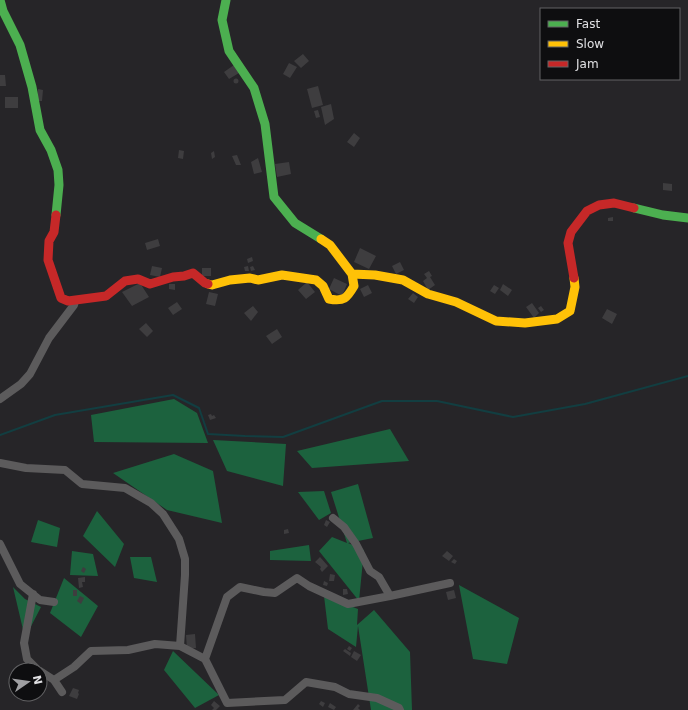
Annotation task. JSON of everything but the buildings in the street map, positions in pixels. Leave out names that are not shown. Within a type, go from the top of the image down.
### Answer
[{"type":"street","points":[[0,0],[3,11],[20,45],[32,87],[40,130],[51,150],[58,170],[60,185],[54,232],[49,242],[48,260],[61,298],[68,301],[106,296],[124,281],[138,279],[150,284],[193,273],[205,283],[212,285],[230,280],[250,278],[258,280],[282,276],[316,280],[323,286],[328,299],[338,302],[346,299],[354,286],[352,274],[330,245],[295,224],[274,197],[265,124],[254,88],[229,51],[222,20],[226,0]]},
{"type":"street","points":[[352,274],[402,280],[428,294],[456,302],[496,321],[526,323],[557,319],[570,311],[574,287],[568,244],[569,238],[571,232],[587,210],[599,205],[614,202],[663,215],[688,218]]},
{"type":"street","points":[[0,399],[21,384],[30,374],[49,338],[74,306],[75,300]]},
{"type":"street","points":[[0,463],[26,468],[65,470],[82,484],[125,488],[150,503],[163,514],[179,539],[185,559],[180,646]]},
{"type":"street","points":[[333,518],[344,527],[356,544],[370,571],[379,577],[390,596]]},
{"type":"street","points":[[0,544],[20,584],[40,600],[54,602]]},
{"type":"street","points":[[205,659],[227,596],[240,587],[275,593],[297,578],[309,586],[348,604],[450,583]]},
{"type":"street","points":[[29,662],[27,660],[24,643],[33,594]]},
{"type":"street","points":[[54,680],[74,667],[91,651],[128,650],[154,644],[180,646],[205,659],[227,703],[285,700],[306,682],[335,687],[349,694],[377,698],[399,708],[400,710]]},
{"type":"street","points":[[48,676],[54,680],[62,692]]},
{"type":"green space","points":[[174,399],[197,413],[208,443],[94,442],[91,415]]},
{"type":"green space","points":[[390,429],[409,461],[312,468],[297,451]]},
{"type":"green space","points":[[213,440],[286,444],[283,486],[227,471]]},
{"type":"green space","points":[[174,454],[213,471],[222,523],[167,510],[113,473]]},
{"type":"green space","points":[[358,484],[373,538],[348,543],[364,550],[359,601],[319,551],[332,537],[347,543],[331,492]]},
{"type":"green space","points":[[324,491],[331,513],[319,520],[298,492]]},
{"type":"green space","points":[[97,511],[124,544],[115,567],[83,536]]},
{"type":"green space","points":[[38,520],[60,528],[57,547],[31,542]]},
{"type":"green space","points":[[309,545],[311,561],[270,560],[270,551]]},
{"type":"green space","points":[[72,551],[93,554],[98,576],[70,575]]},
{"type":"green space","points":[[130,557],[151,557],[157,582],[134,578]]},
{"type":"green space","points":[[64,578],[98,606],[81,637],[50,613]]},
{"type":"green space","points":[[459,585],[519,618],[507,664],[473,659]]},
{"type":"green space","points":[[13,587],[25,599],[41,607],[25,638]]},
{"type":"green space","points":[[324,596],[358,609],[357,625],[374,610],[410,652],[412,710],[371,710],[358,626],[356,647],[328,629]]},
{"type":"green space","points":[[173,651],[219,695],[195,708],[164,670]]},
{"type":"waterway","points":[[0,435],[55,415],[173,395],[199,408],[208,434],[283,437],[382,401],[437,401],[513,417],[585,404],[688,376]]},
{"type":"traffic: fast","points":[[0,0],[3,11],[20,45],[32,87],[40,130],[51,150],[58,170],[59,185],[56,215]]},
{"type":"traffic: fast","points":[[226,0],[222,20],[229,51],[254,88],[265,124],[274,197],[295,223],[321,239]]},
{"type":"traffic: fast","points":[[634,208],[663,215],[688,218]]},
{"type":"traffic: slow","points":[[321,239],[330,245],[352,274],[375,275],[403,280],[428,294],[456,302],[496,321],[525,323],[557,319],[570,311],[575,287],[574,278]]},
{"type":"traffic: slow","points":[[208,284],[212,285],[230,280],[250,278],[258,280],[282,275],[316,280],[323,286],[329,299],[338,300],[347,296],[354,286],[352,274]]},
{"type":"traffic: jam","points":[[574,278],[568,243],[571,232],[587,211],[599,205],[614,203],[634,208]]},
{"type":"traffic: jam","points":[[56,215],[54,232],[49,241],[48,260],[61,298],[68,301],[106,296],[125,281],[138,279],[150,284],[193,273],[208,284]]}]
